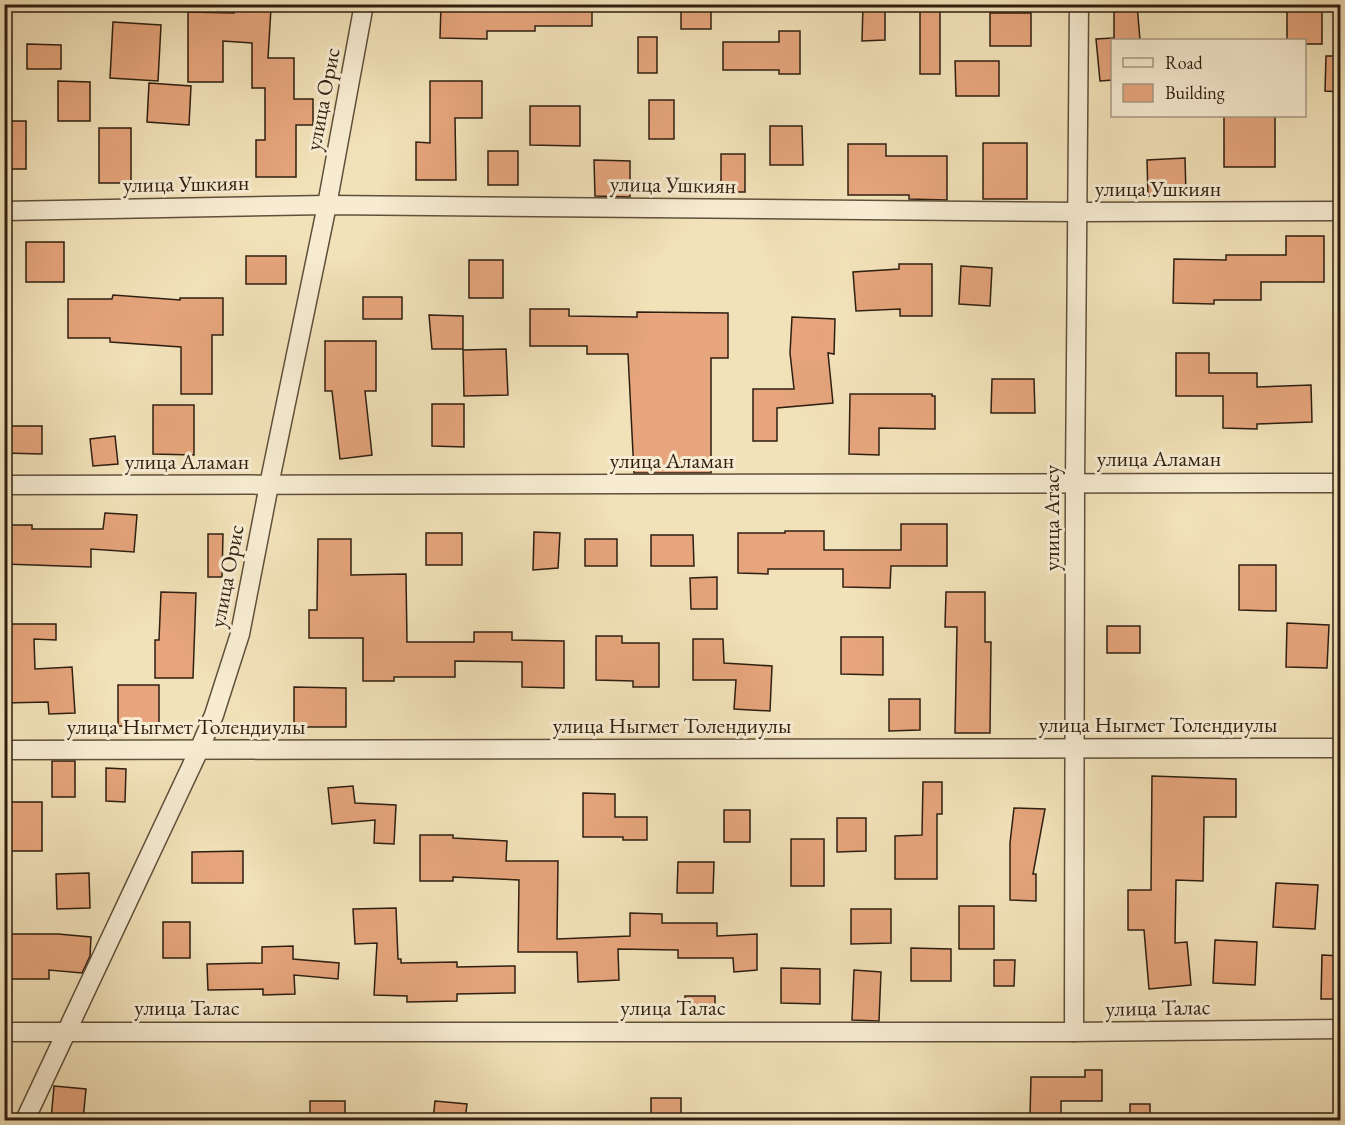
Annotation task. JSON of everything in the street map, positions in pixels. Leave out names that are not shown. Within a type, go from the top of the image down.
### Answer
[{"type":"street","name":"улица Орис","points":[[25,1120],[199,750],[214,715],[240,634],[268,485],[327,205],[364,4]]},
{"type":"street","name":"улица Атасу","points":[[1074,1032],[1075,482],[1080,4]]},
{"type":"street","name":"улица Ушкиян","points":[[4,211],[327,205],[1078,212],[1341,211]]},
{"type":"street","name":"улица Аламан","points":[[4,485],[1341,483]]},
{"type":"street","name":"улица Ныгмет Толендиулы","points":[[4,750],[1341,748]]},
{"type":"street","name":"улица Талас","points":[[4,1032],[1074,1032],[1341,1029]]},
{"type":"building","points":[[441,4],[592,4],[592,26],[535,26],[535,31],[487,31],[487,39],[440,38]]},
{"type":"building","points":[[681,4],[711,4],[711,29],[681,29]]},
{"type":"building","points":[[863,4],[885,4],[885,40],[862,41]]},
{"type":"building","points":[[920,4],[940,4],[940,74],[920,74]]},
{"type":"building","points":[[1114,4],[1137,4],[1140,39],[1114,39]]},
{"type":"building","points":[[1287,4],[1322,4],[1322,44],[1306,44],[1306,39],[1287,39]]},
{"type":"building","points":[[235,6],[271,8],[268,58],[294,58],[294,99],[313,99],[313,125],[296,125],[296,177],[256,177],[256,140],[265,140],[265,88],[252,88],[252,43],[223,41],[223,82],[188,82],[188,12],[234,13]]},
{"type":"building","points":[[990,13],[1031,13],[1031,46],[990,46]]},
{"type":"building","points":[[113,22],[161,25],[158,81],[110,78]]},
{"type":"building","points":[[779,31],[800,31],[800,74],[779,74],[779,70],[723,70],[723,42],[779,42]]},
{"type":"building","points":[[638,37],[657,37],[657,73],[638,73]]},
{"type":"building","points":[[1113,38],[1111,39],[1111,80],[1100,81],[1096,39]]},
{"type":"building","points":[[27,44],[61,45],[61,69],[27,69]]},
{"type":"building","points":[[1326,56],[1341,56],[1341,92],[1325,91]]},
{"type":"building","points":[[955,61],[999,61],[999,96],[956,96]]},
{"type":"building","points":[[58,81],[90,82],[90,121],[58,121]]},
{"type":"building","points":[[430,81],[482,81],[482,118],[455,118],[456,180],[416,180],[416,142],[430,143]]},
{"type":"building","points":[[149,83],[191,86],[189,125],[147,122]]},
{"type":"building","points":[[649,100],[674,100],[674,139],[649,139]]},
{"type":"building","points":[[530,106],[580,106],[580,146],[530,145]]},
{"type":"building","points":[[1224,117],[1275,117],[1275,167],[1224,167]]},
{"type":"building","points":[[4,121],[26,121],[26,169],[4,169]]},
{"type":"building","points":[[770,126],[802,126],[803,165],[770,165]]},
{"type":"building","points":[[99,128],[131,128],[131,183],[99,183]]},
{"type":"building","points":[[983,143],[1027,143],[1027,199],[983,199]]},
{"type":"building","points":[[848,144],[886,144],[886,156],[947,156],[947,200],[909,199],[909,195],[848,195]]},
{"type":"building","points":[[488,151],[518,151],[518,185],[488,185]]},
{"type":"building","points":[[721,154],[745,154],[745,192],[721,192]]},
{"type":"building","points":[[1185,158],[1186,195],[1148,196],[1147,160]]},
{"type":"building","points":[[594,160],[630,161],[630,197],[595,196]]},
{"type":"building","points":[[1286,236],[1324,236],[1324,282],[1261,282],[1261,300],[1214,300],[1214,304],[1173,303],[1174,259],[1226,260],[1226,255],[1286,255]]},
{"type":"building","points":[[26,242],[64,242],[64,282],[26,282]]},
{"type":"building","points":[[246,256],[286,256],[286,284],[246,284]]},
{"type":"building","points":[[469,260],[503,260],[503,298],[469,298]]},
{"type":"building","points":[[899,264],[932,264],[932,316],[900,316],[900,309],[856,311],[853,272],[899,269]]},
{"type":"building","points":[[961,266],[992,268],[990,306],[959,304]]},
{"type":"building","points":[[113,295],[180,300],[180,298],[223,298],[223,335],[212,335],[212,394],[181,394],[181,347],[110,342],[110,338],[68,338],[68,299],[112,299]]},
{"type":"building","points":[[363,297],[402,297],[402,319],[363,319]]},
{"type":"building","points":[[530,309],[569,309],[569,316],[637,317],[637,312],[728,313],[728,358],[711,358],[711,473],[634,473],[628,354],[587,354],[587,346],[530,346]]},
{"type":"building","points":[[429,315],[463,316],[463,349],[432,349]]},
{"type":"building","points":[[792,317],[835,319],[834,354],[828,353],[833,403],[777,408],[777,441],[753,441],[753,389],[794,389],[790,353]]},
{"type":"building","points":[[325,341],[376,341],[376,391],[365,391],[372,455],[340,459],[332,391],[325,391]]},
{"type":"building","points":[[506,349],[508,395],[464,396],[463,350]]},
{"type":"building","points":[[1176,353],[1209,353],[1209,373],[1257,373],[1257,387],[1311,385],[1312,422],[1257,424],[1257,429],[1223,428],[1223,396],[1176,396]]},
{"type":"building","points":[[992,379],[1034,379],[1035,413],[991,413]]},
{"type":"building","points":[[850,394],[932,394],[935,396],[935,429],[879,428],[879,455],[849,454]]},
{"type":"building","points":[[432,404],[464,404],[464,447],[432,446]]},
{"type":"building","points":[[153,405],[194,405],[194,455],[153,454]]},
{"type":"building","points":[[4,426],[42,426],[42,454],[4,453]]},
{"type":"building","points":[[115,436],[118,464],[93,466],[90,439]]},
{"type":"building","points":[[105,513],[137,515],[134,552],[91,549],[91,567],[4,564],[4,525],[32,525],[32,529],[103,529]]},
{"type":"building","points":[[901,524],[947,524],[947,566],[891,566],[890,588],[843,587],[843,569],[768,569],[768,574],[738,573],[738,533],[824,531],[824,550],[901,550]]},
{"type":"building","points":[[534,532],[560,533],[558,568],[533,570]]},
{"type":"building","points":[[426,533],[462,533],[462,565],[426,565]]},
{"type":"building","points":[[208,534],[223,534],[222,577],[208,577]]},
{"type":"building","points":[[651,535],[693,535],[694,566],[651,566]]},
{"type":"building","points":[[318,539],[351,539],[351,575],[406,574],[407,642],[474,642],[474,632],[512,632],[512,640],[564,641],[564,688],[522,687],[522,662],[455,661],[455,677],[394,677],[394,681],[363,681],[363,638],[309,638],[309,610],[317,610]]},
{"type":"building","points":[[585,539],[617,539],[617,566],[585,566]]},
{"type":"building","points":[[1239,565],[1276,565],[1276,611],[1239,610]]},
{"type":"building","points":[[717,577],[717,609],[691,609],[690,578]]},
{"type":"building","points":[[161,592],[196,593],[193,678],[155,678],[155,640],[159,640]]},
{"type":"building","points":[[946,592],[985,592],[985,642],[991,642],[990,733],[955,733],[957,627],[945,627]]},
{"type":"building","points":[[1287,623],[1329,625],[1327,668],[1286,667]]},
{"type":"building","points":[[4,624],[56,624],[56,640],[34,639],[35,669],[72,667],[75,713],[49,714],[48,702],[4,703]]},
{"type":"building","points":[[1107,626],[1140,626],[1140,653],[1107,653]]},
{"type":"building","points":[[596,636],[622,636],[622,643],[659,643],[659,687],[633,687],[633,681],[596,680]]},
{"type":"building","points":[[841,637],[883,637],[883,675],[841,674]]},
{"type":"building","points":[[693,639],[723,639],[724,663],[772,666],[770,711],[734,709],[736,680],[693,680]]},
{"type":"building","points":[[118,685],[159,685],[159,726],[118,726]]},
{"type":"building","points":[[294,687],[346,688],[346,727],[294,727]]},
{"type":"building","points":[[889,699],[920,699],[920,730],[889,731]]},
{"type":"building","points":[[52,761],[75,761],[75,797],[52,797]]},
{"type":"building","points":[[106,768],[126,769],[125,802],[106,801]]},
{"type":"building","points":[[1152,776],[1236,779],[1236,817],[1204,817],[1203,881],[1176,880],[1175,943],[1187,942],[1191,985],[1149,989],[1144,930],[1128,930],[1128,890],[1151,890]]},
{"type":"building","points":[[923,782],[942,782],[942,814],[937,814],[937,879],[895,879],[895,836],[922,835]]},
{"type":"building","points":[[353,786],[355,803],[396,805],[394,844],[374,843],[375,820],[332,824],[328,788]]},
{"type":"building","points":[[583,793],[615,794],[615,817],[647,817],[647,840],[623,840],[623,837],[583,837]]},
{"type":"building","points":[[5,802],[42,802],[42,851],[5,851]]},
{"type":"building","points":[[1014,808],[1045,809],[1033,874],[1036,874],[1036,901],[1010,900],[1010,843]]},
{"type":"building","points":[[724,810],[750,810],[750,842],[724,842]]},
{"type":"building","points":[[837,818],[866,818],[866,851],[837,852]]},
{"type":"building","points":[[420,835],[453,835],[453,838],[507,841],[506,861],[558,861],[557,939],[630,936],[630,913],[662,914],[662,923],[717,923],[717,936],[757,934],[757,970],[734,972],[733,958],[678,958],[678,950],[618,949],[619,980],[578,982],[577,952],[518,952],[519,880],[453,877],[453,881],[420,881]]},
{"type":"building","points":[[791,839],[824,839],[824,886],[791,886]]},
{"type":"building","points":[[243,851],[243,883],[192,883],[192,852]]},
{"type":"building","points":[[678,862],[714,862],[713,893],[677,893]]},
{"type":"building","points":[[89,873],[90,908],[57,909],[56,874]]},
{"type":"building","points":[[1276,883],[1318,885],[1315,929],[1273,927]]},
{"type":"building","points":[[959,906],[994,906],[994,949],[959,949]]},
{"type":"building","points":[[396,908],[398,959],[401,959],[401,963],[457,962],[457,967],[515,966],[515,993],[457,994],[457,1001],[407,1002],[407,996],[374,995],[377,943],[355,944],[353,909]]},
{"type":"building","points":[[851,909],[891,909],[891,943],[851,944]]},
{"type":"building","points":[[163,922],[190,922],[190,958],[163,958]]},
{"type":"building","points":[[7,934],[58,934],[91,937],[90,956],[82,973],[49,970],[49,979],[7,979]]},
{"type":"building","points":[[1215,940],[1257,942],[1255,985],[1213,983]]},
{"type":"building","points":[[293,946],[293,959],[339,963],[338,979],[294,975],[295,994],[263,995],[263,989],[208,990],[207,964],[262,963],[262,947]]},
{"type":"building","points":[[911,948],[951,949],[951,981],[911,981]]},
{"type":"building","points":[[1322,955],[1341,956],[1341,999],[1321,999]]},
{"type":"building","points":[[994,960],[1015,960],[1014,986],[994,986]]},
{"type":"building","points":[[781,968],[820,969],[820,1004],[781,1003]]},
{"type":"building","points":[[854,970],[881,972],[879,1021],[852,1020]]},
{"type":"building","points":[[685,996],[715,996],[715,1012],[685,1012]]},
{"type":"building","points":[[1085,1070],[1102,1070],[1102,1101],[1061,1101],[1061,1116],[1030,1116],[1031,1077],[1085,1077]]},
{"type":"building","points":[[54,1086],[86,1089],[83,1120],[51,1120]]},
{"type":"building","points":[[651,1098],[681,1098],[681,1120],[651,1120]]},
{"type":"building","points":[[310,1101],[345,1101],[345,1120],[310,1120]]},
{"type":"building","points":[[435,1101],[467,1104],[465,1120],[433,1120]]},
{"type":"building","points":[[1130,1104],[1150,1104],[1150,1120],[1130,1120]]}]
